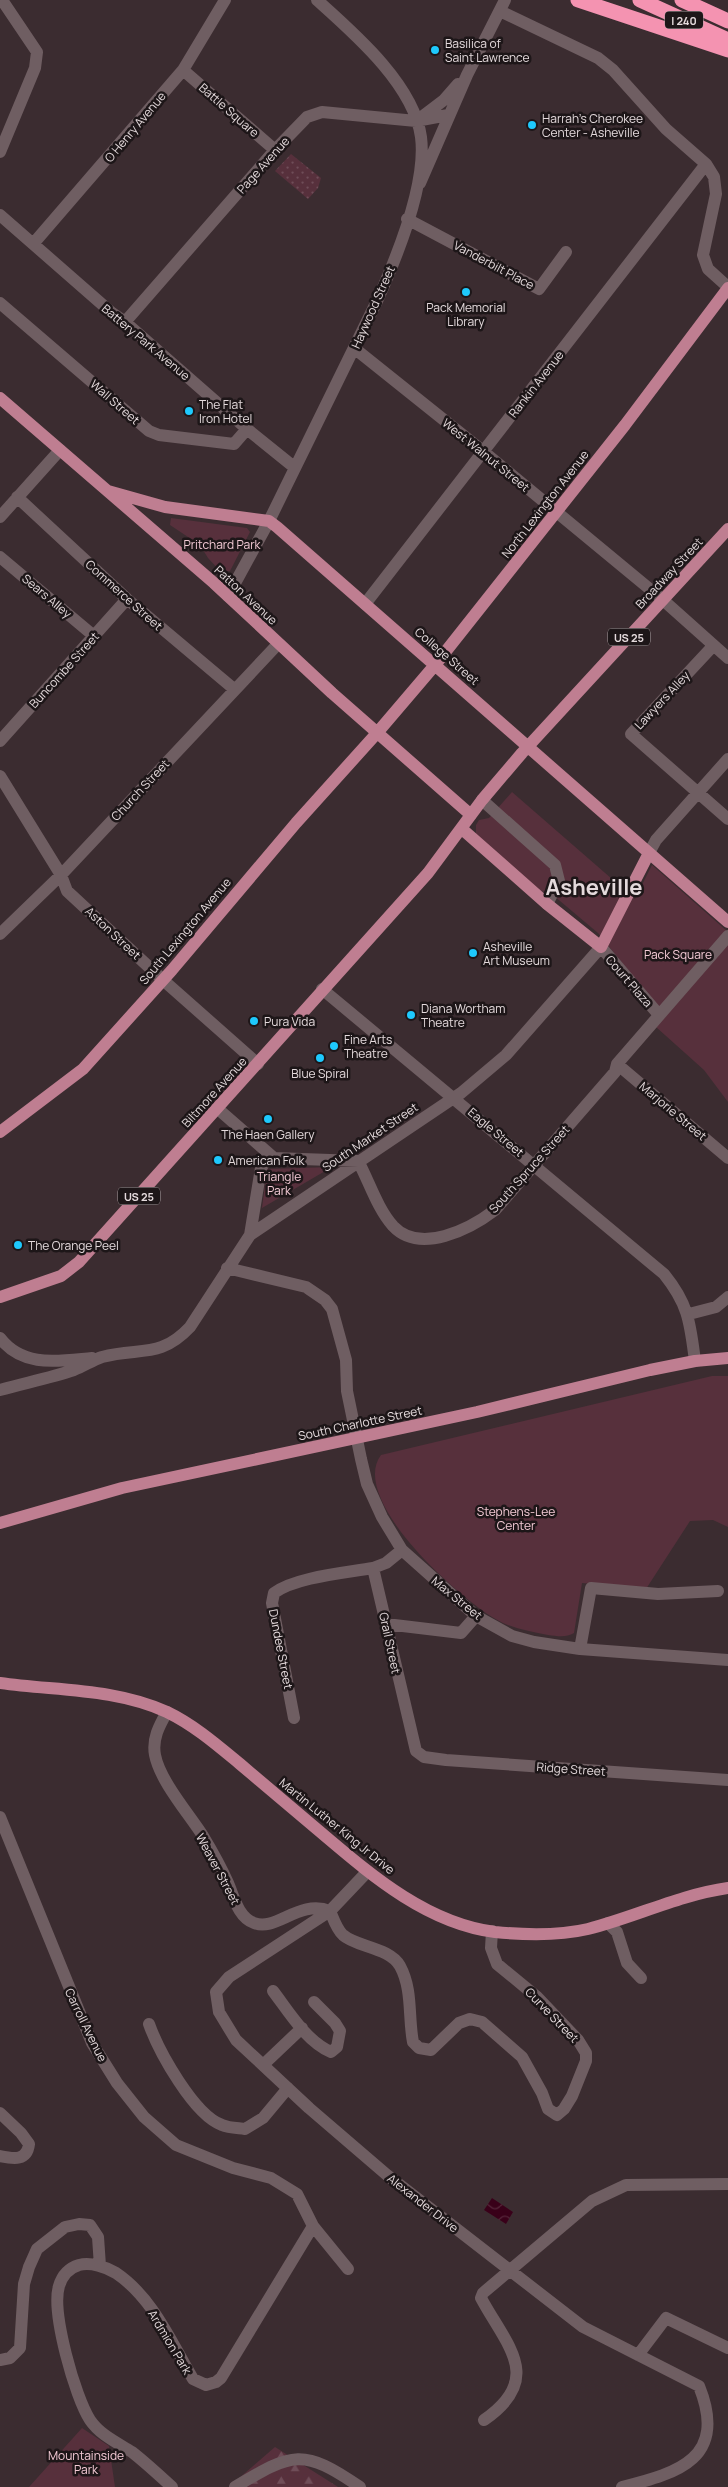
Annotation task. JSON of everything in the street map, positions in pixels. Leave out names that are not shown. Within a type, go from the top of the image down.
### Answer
[{"type":"highway","points":[[578,0],[728,50]]},
{"type":"highway","name":"I 240","points":[[640,0],[728,40]]},
{"type":"highway","name":"I 240","points":[[682,0],[728,21]]},
{"type":"main road","name":"North Lexington Avenue","points":[[377,733],[435,665],[625,425],[728,288]]},
{"type":"main road","name":"Patton Avenue","points":[[0,398],[228,596],[278,644],[471,815]]},
{"type":"main road","points":[[108,491],[165,507],[269,522]]},
{"type":"main road","name":"College Street","points":[[269,522],[529,746],[728,922]]},
{"type":"main road","name":"Broadway Street","points":[[529,746],[728,529]]},
{"type":"main road","name":"South Lexington Avenue","points":[[0,1132],[82,1069],[163,980],[306,812],[377,733]]},
{"type":"main road","name":"US 25","points":[[462,829],[482,800],[529,746]]},
{"type":"main road","points":[[462,829],[547,904],[601,947]]},
{"type":"main road","name":"Biltmore Avenue","points":[[0,1297],[68,1272],[218,1109],[428,873],[462,829]]},
{"type":"main road","name":"South Market Street","points":[[601,947],[649,853]]},
{"type":"main road","name":"South Charlotte Street","points":[[0,1523],[122,1488],[357,1439],[695,1361],[728,1358]]},
{"type":"main road","name":"Martin Luther King Jr Drive","points":[[0,1683],[117,1696],[167,1712],[205,1736],[368,1872],[426,1909],[457,1922],[492,1932],[560,1933],[608,1923],[698,1893],[728,1888]]},
{"type":"street","points":[[0,152],[35,68],[37,52],[2,0]]},
{"type":"street","name":"O Henry Avenue","points":[[34,244],[183,70],[225,0]]},
{"type":"street","name":"Haywood Street","points":[[228,596],[269,522],[391,270],[418,187],[421,137],[404,95],[379,61],[347,26],[317,0]]},
{"type":"street","points":[[418,187],[428,168],[448,115],[502,5],[598,58],[613,70],[666,129],[706,164],[714,177],[716,194],[703,255],[708,269],[728,288]]},
{"type":"street","name":"Battle Square","points":[[183,70],[275,150]]},
{"type":"street","points":[[416,121],[444,100],[467,75]]},
{"type":"street","name":"Page Avenue","points":[[126,322],[275,150],[307,117],[322,112],[416,121],[448,115]]},
{"type":"street","name":"Rankin Avenue","points":[[365,604],[706,164]]},
{"type":"street","name":"Battery Park Avenue","points":[[0,215],[112,314],[126,322],[294,467]]},
{"type":"street","name":"Vanderbilt Place","points":[[408,219],[539,289],[566,252]]},
{"type":"street","name":"Wall Street","points":[[0,303],[149,432],[159,435],[234,444],[248,429]]},
{"type":"street","name":"West Walnut Street","points":[[354,348],[484,452],[663,600],[728,658]]},
{"type":"street","points":[[0,517],[60,450]]},
{"type":"street","name":"Commerce Street","points":[[17,497],[127,599],[234,689]]},
{"type":"street","name":"Sears Alley","points":[[0,557],[94,636]]},
{"type":"street","name":"Buncombe Street","points":[[0,741],[127,599]]},
{"type":"street","name":"Church Street","points":[[2,929],[61,875],[278,644]]},
{"type":"street","name":"Lawyers Alley","points":[[698,792],[631,734],[713,646]]},
{"type":"street","points":[[649,853],[656,840],[728,759]]},
{"type":"street","name":"Aston Street","points":[[0,776],[61,875],[67,891],[163,980],[258,1064]]},
{"type":"street","points":[[698,792],[728,818]]},
{"type":"street","points":[[482,800],[555,865],[559,881],[547,904]]},
{"type":"street","name":"South Spruce Street","points":[[358,1161],[393,1225],[401,1233],[417,1237],[454,1233],[480,1220],[495,1210],[615,1072],[617,1064],[658,1015],[728,936]]},
{"type":"street","name":"Court Plaza","points":[[601,947],[658,1015]]},
{"type":"street","name":"South Market Street","points":[[0,1390],[75,1369],[102,1357],[154,1350],[166,1347],[178,1340],[190,1327],[250,1235],[454,1098],[506,1055],[601,947]]},
{"type":"street","name":"Eagle Street","points":[[322,990],[534,1163],[664,1274],[677,1290],[689,1314],[695,1361]]},
{"type":"street","name":"Marjorie Street","points":[[617,1064],[728,1158]]},
{"type":"street","points":[[218,1109],[274,1158]]},
{"type":"street","points":[[250,1235],[261,1168],[265,1162],[274,1158],[358,1161]]},
{"type":"street","name":"Max Street","points":[[227,1268],[306,1287],[325,1300],[332,1309],[346,1360],[347,1391],[367,1484],[382,1518],[402,1550],[476,1616],[512,1636],[580,1649],[728,1660]]},
{"type":"street","points":[[689,1314],[716,1307],[728,1297]]},
{"type":"street","points":[[0,1338],[8,1349],[36,1361],[102,1357]]},
{"type":"street","points":[[374,1568],[386,1563],[402,1550]]},
{"type":"street","name":"Grail Street","points":[[374,1568],[416,1751]]},
{"type":"street","name":"Dundee Street","points":[[294,1718],[272,1603],[274,1593],[281,1588],[302,1582],[374,1568]]},
{"type":"street","points":[[580,1649],[591,1588],[658,1594],[718,1591]]},
{"type":"street","points":[[386,1624],[461,1633],[476,1616]]},
{"type":"street","name":"Weaver Street","points":[[167,1712],[158,1729],[154,1747],[155,1758],[182,1808],[202,1836],[228,1883],[237,1906],[246,1919],[255,1924],[265,1925],[313,1907],[330,1911]]},
{"type":"street","name":"Ridge Street","points":[[416,1751],[424,1757],[446,1760],[728,1780]]},
{"type":"street","name":"Carroll Avenue","points":[[0,1817],[92,2043],[117,2084],[144,2117],[176,2145],[233,2168],[271,2178],[297,2194],[313,2226],[348,2269]]},
{"type":"street","name":"Alexander Drive","points":[[368,1872],[330,1911],[228,1978],[216,1992],[219,2012],[236,2040],[387,2175],[583,2327],[699,2386],[709,2404],[714,2431],[702,2454],[686,2467],[663,2477],[622,2487]]},
{"type":"street","name":"Curve Street","points":[[330,1911],[343,1935],[380,1951],[399,1964],[408,1990],[413,2042],[419,2048],[431,2050],[459,2023],[470,2020],[482,2022],[522,2057],[548,2108],[557,2115],[564,2109],[572,2096],[586,2061],[586,2053],[572,2034],[537,1997],[497,1964],[491,1948],[492,1932]]},
{"type":"street","points":[[608,1923],[616,1932],[627,1963],[641,1978]]},
{"type":"street","points":[[273,1992],[320,2047],[331,2052],[337,2047],[340,2032],[335,2023],[314,2002]]},
{"type":"street","points":[[149,2024],[163,2057],[178,2080],[204,2112],[222,2125],[245,2129],[263,2118],[288,2088]]},
{"type":"street","points":[[263,2065],[302,2028]]},
{"type":"street","points":[[0,2113],[22,2133],[29,2144],[26,2153],[20,2158],[0,2156]]},
{"type":"street","points":[[484,2420],[506,2402],[513,2392],[516,2366],[506,2336],[481,2298],[483,2294],[592,2201],[626,2185],[728,2184]]},
{"type":"street","points":[[0,2360],[10,2358],[20,2348],[24,2284],[33,2256],[42,2244],[65,2227],[79,2224],[90,2225],[98,2237],[100,2266],[82,2265],[70,2270],[62,2277],[58,2290],[63,2344],[81,2401],[90,2421],[102,2432],[134,2454],[172,2487]]},
{"type":"street","name":"Ardmion Park","points":[[100,2266],[120,2276],[142,2298],[160,2320],[193,2379],[200,2384],[211,2384],[221,2378],[236,2355],[313,2226]]},
{"type":"street","points":[[638,2355],[666,2318],[728,2348]]},
{"type":"street","points":[[235,2487],[286,2460],[300,2458],[326,2466],[360,2487]]},
{"type":"green space","points":[[291,154],[321,178],[318,188],[308,199],[275,171]]},
{"type":"green space","name":"Pritchard Park","points":[[171,518],[247,528],[250,532],[230,571],[221,572],[208,558],[200,545],[170,525]]},
{"type":"green space","name":"Pack Square","points":[[512,792],[635,899],[652,865],[728,932],[728,1102],[704,1070],[656,1027],[665,1016],[598,933],[547,890],[543,892],[536,889],[476,834],[476,825],[479,820],[489,818]]},
{"type":"green space","name":"Triangle Park","points":[[332,1167],[262,1208],[267,1169]]},
{"type":"green space","name":"Stephens-Lee Center","points":[[712,1376],[728,1376],[728,1527],[713,1520],[690,1521],[646,1589],[582,1583],[574,1633],[571,1635],[555,1636],[525,1630],[503,1623],[486,1613],[439,1574],[415,1550],[395,1523],[381,1498],[375,1474],[381,1455]]},
{"type":"green space","name":"Mountainside Park","points":[[82,2428],[109,2446],[115,2487],[29,2487]]},
{"type":"green space","points":[[275,2447],[338,2487],[229,2487]]},
{"type":"water","points":[[492,2198],[513,2212],[506,2224],[484,2210]]},
{"type":"place","name":"Basilica of Saint Lawrence","points":[[435,50]]},
{"type":"place","name":"Harrah's Cherokee Center - Asheville","points":[[532,125]]},
{"type":"place","name":"Pack Memorial Library","points":[[466,292]]},
{"type":"place","name":"The Flat Iron Hotel","points":[[189,411]]},
{"type":"place","name":"Asheville Art Museum","points":[[473,953]]},
{"type":"place","name":"Diana Wortham Theatre","points":[[411,1015]]},
{"type":"place","name":"Pura Vida","points":[[254,1021]]},
{"type":"place","name":"Fine Arts Theatre","points":[[334,1046]]},
{"type":"place","name":"Blue Spiral","points":[[320,1058]]},
{"type":"place","name":"The Haen Gallery","points":[[268,1119]]},
{"type":"place","name":"American Folk","points":[[218,1160]]},
{"type":"place","name":"The Orange Peel","points":[[18,1245]]},
{"type":"district","name":"Asheville","points":[[594,887]]}]
